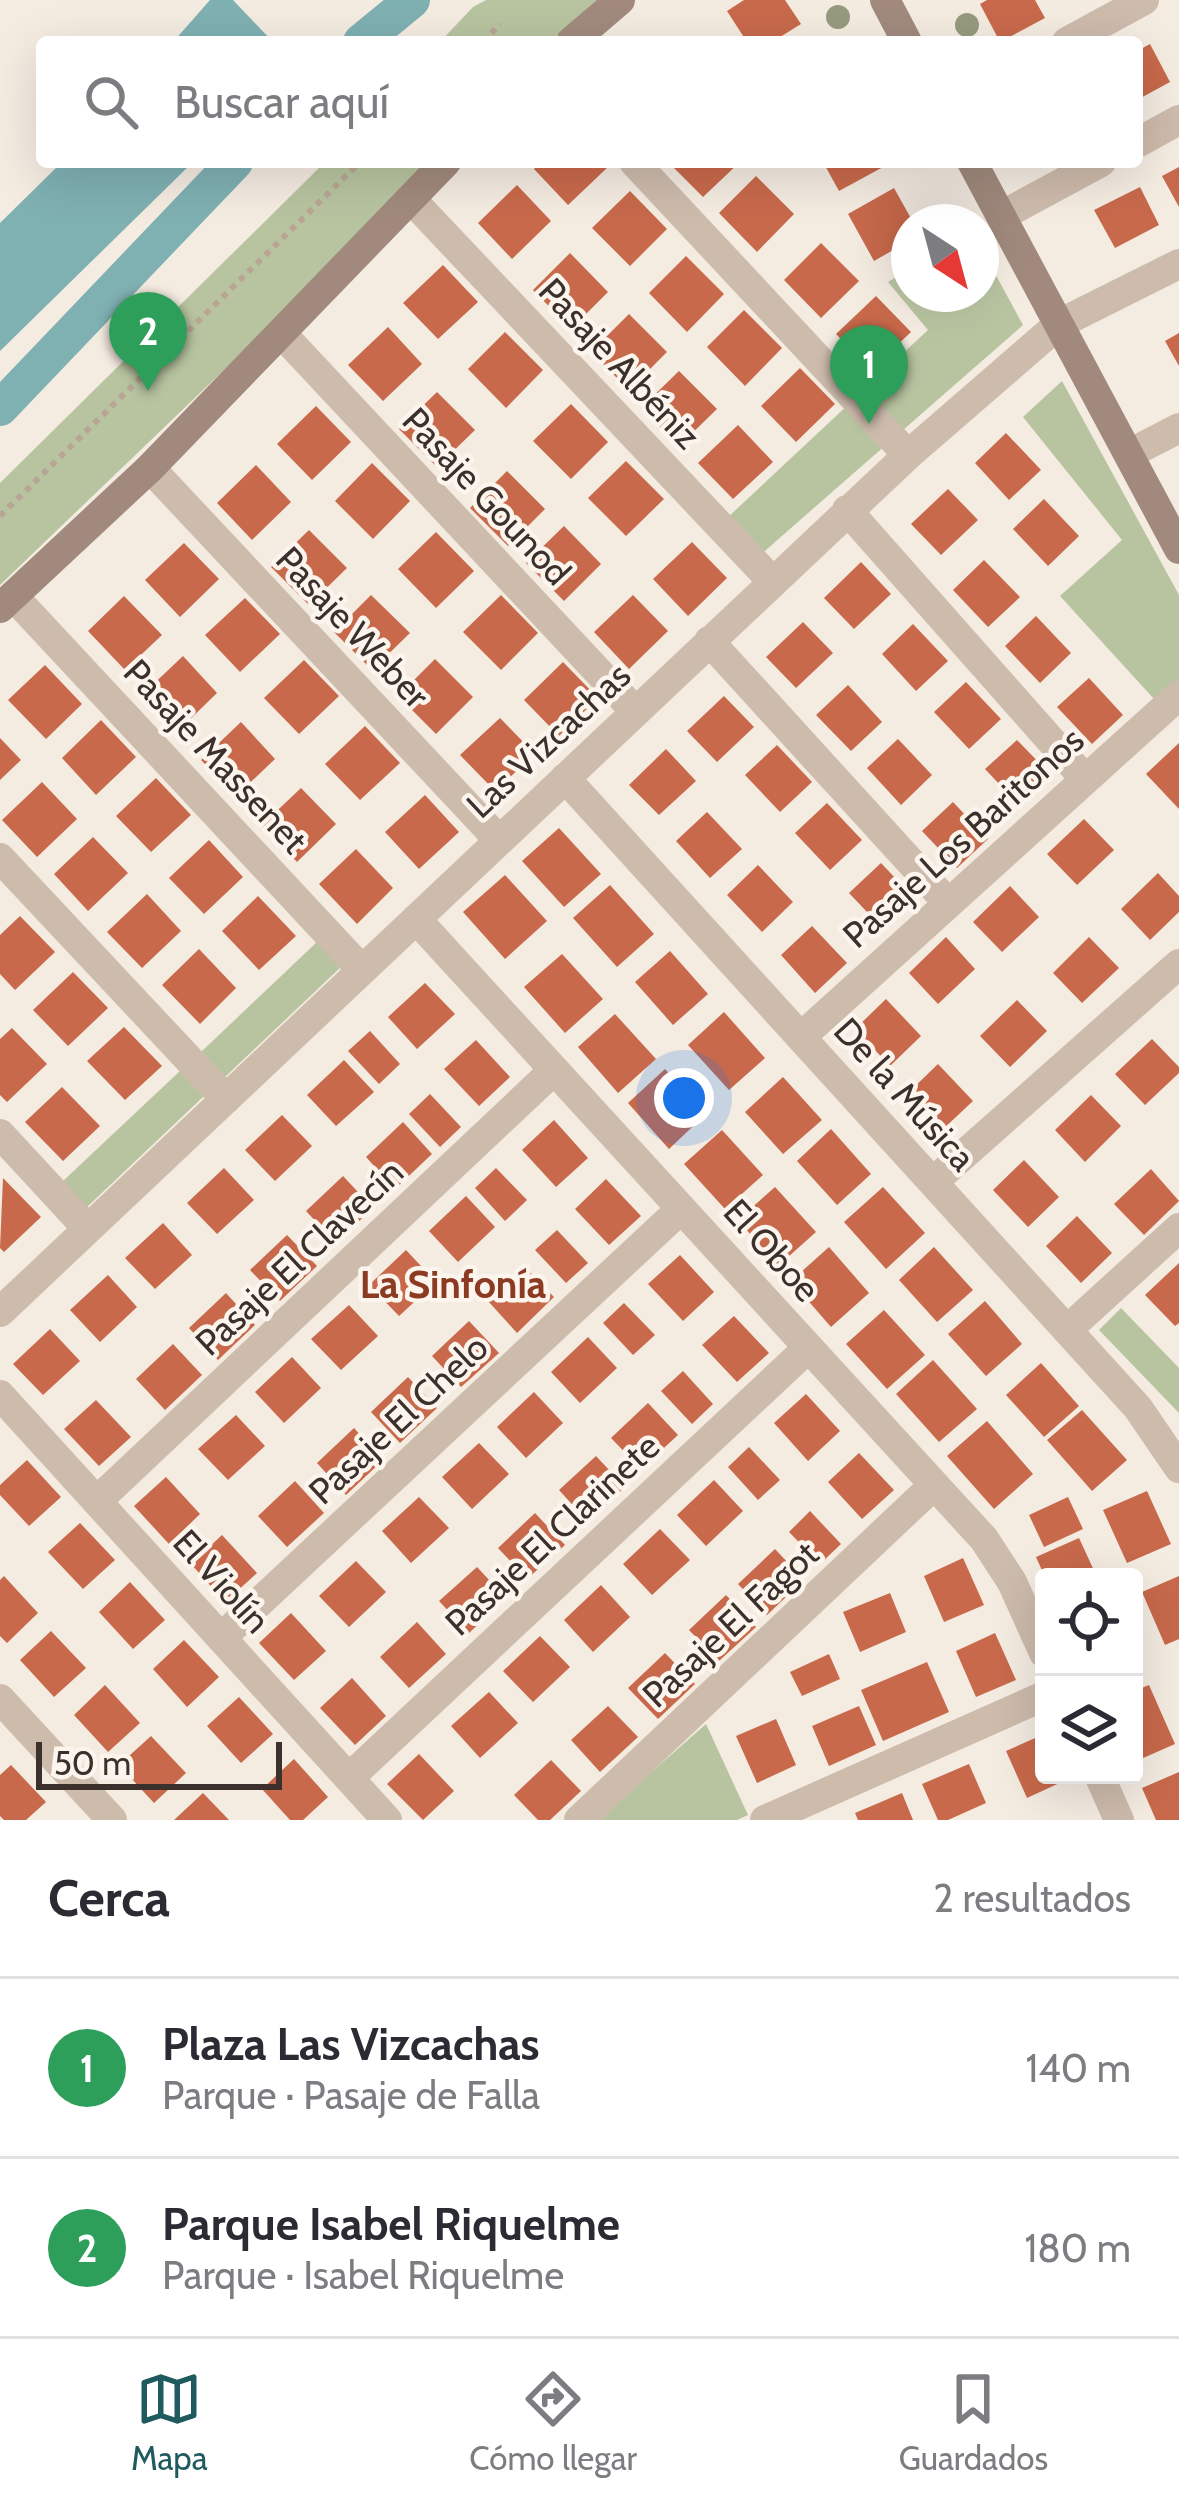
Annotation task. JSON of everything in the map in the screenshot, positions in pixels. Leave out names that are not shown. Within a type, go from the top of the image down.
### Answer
[{"type":"street","points":[[578,36],[620,0]]},
{"type":"street","points":[[1078,36],[1144,0]]},
{"type":"street","points":[[888,1],[905,36]]},
{"type":"street","points":[[1143,140],[1179,120]]},
{"type":"street","points":[[7,602],[150,468],[440,168]]},
{"type":"street","points":[[640,168],[908,454]]},
{"type":"street","points":[[975,168],[1179,549]]},
{"type":"street","points":[[1001,216],[1090,168]]},
{"type":"street","name":"Pasaje Albéniz","points":[[410,198],[773,582]]},
{"type":"street","name":"Las Vizcachas","points":[[0,1312],[908,454],[1059,324],[1179,264]]},
{"type":"street","name":"Pasaje Gounod","points":[[282,334],[635,711]]},
{"type":"street","points":[[1129,454],[1179,428]]},
{"type":"street","name":"Pasaje Weber","points":[[150,468],[499,840]]},
{"type":"street","points":[[848,510],[1085,779]]},
{"type":"street","name":"Pasaje Massenet","points":[[7,602],[362,970]]},
{"type":"street","points":[[709,641],[948,903]]},
{"type":"street","name":"Pasaje Los Baritonos","points":[[801,1037],[1179,694]]},
{"type":"street","name":"De la Música","points":[[565,778],[1138,1408],[1179,1468]]},
{"type":"street","points":[[0,858],[226,1099]]},
{"type":"street","name":"El Oboe","points":[[416,919],[1001,1561],[1035,1633]]},
{"type":"street","points":[[933,1182],[1179,964]]},
{"type":"street","name":"Pasaje El Clavecín","points":[[97,1501],[554,1070]]},
{"type":"street","points":[[0,1134],[88,1229]]},
{"type":"street","name":"Pasaje El Chelo","points":[[221,1638],[682,1209]]},
{"type":"street","points":[[1067,1330],[1179,1228]]},
{"type":"street","name":"Pasaje El Clarinete","points":[[349,1778],[808,1348]]},
{"type":"street","name":"El Violín","points":[[0,1395],[387,1820]]},
{"type":"street","name":"Pasaje El Fagot","points":[[579,1820],[934,1485]]},
{"type":"street","points":[[0,1699],[112,1820]]},
{"type":"street","points":[[765,1820],[1035,1700]]},
{"type":"street","points":[[1103,1784],[1120,1820]]},
{"type":"path","points":[[488,36],[500,24]]},
{"type":"path","points":[[0,516],[354,168]]},
{"type":"green space","points":[[486,0],[599,0],[556,36],[446,36]]},
{"type":"green space","points":[[319,168],[420,168],[278,318],[0,585],[0,483]]},
{"type":"green space","points":[[999,281],[1023,325],[759,556],[726,519],[928,330],[913,312],[999,312]]},
{"type":"green space","points":[[1062,381],[1179,595],[1179,680],[1155,700],[1060,596],[1122,540],[1023,417]]},
{"type":"green space","points":[[318,941],[342,966],[225,1077],[201,1052]]},
{"type":"green space","points":[[180,1071],[204,1096],[87,1207],[63,1181]]},
{"type":"green space","points":[[1121,1308],[1179,1368],[1179,1413],[1099,1330]]},
{"type":"green space","points":[[706,1724],[748,1815],[737,1820],[597,1820]]},
{"type":"water","points":[[210,0],[233,0],[267,36],[178,36]]},
{"type":"water","points":[[56,168],[187,168],[0,351],[0,223]]},
{"type":"building","points":[[744,0],[785,0],[801,24],[782,36],[743,36],[727,11]]},
{"type":"building","points":[[1035,0],[1045,18],[1011,36],[997,36],[980,4]]},
{"type":"building","points":[[1150,44],[1170,82],[1143,97],[1143,48]]},
{"type":"building","points":[[1179,167],[1179,207],[1162,176]]},
{"type":"building","points":[[535,168],[607,168],[568,205]]},
{"type":"building","points":[[674,168],[734,168],[703,197]]},
{"type":"building","points":[[826,168],[881,168],[839,191]]},
{"type":"building","points":[[756,176],[794,214],[757,252],[719,213]]},
{"type":"building","points":[[517,185],[551,221],[512,259],[478,223]]},
{"type":"building","points":[[1140,187],[1159,225],[1115,248],[1094,210]]},
{"type":"building","points":[[894,188],[903,204],[891,204],[891,251],[874,261],[848,214]]},
{"type":"building","points":[[630,191],[667,229],[630,266],[592,228]]},
{"type":"building","points":[[821,243],[859,281],[821,318],[784,280]]},
{"type":"building","points":[[570,253],[608,292],[571,329],[533,290]]},
{"type":"building","points":[[686,256],[724,294],[687,332],[649,293]]},
{"type":"building","points":[[443,265],[478,302],[438,339],[403,303]]},
{"type":"building","points":[[876,296],[911,332],[871,370],[836,334]]},
{"type":"building","points":[[744,310],[782,348],[745,386],[707,347]]},
{"type":"building","points":[[629,314],[667,352],[629,390],[591,352]]},
{"type":"building","points":[[388,327],[422,364],[383,401],[348,365]]},
{"type":"building","points":[[505,332],[543,370],[506,408],[468,369]]},
{"type":"building","points":[[1179,333],[1179,366],[1165,341]]},
{"type":"building","points":[[800,368],[835,404],[796,442],[761,406]]},
{"type":"building","points":[[679,371],[717,409],[679,446],[641,408]]},
{"type":"building","points":[[437,392],[475,430],[437,467],[399,429]]},
{"type":"building","points":[[571,404],[608,442],[571,479],[533,441]]},
{"type":"building","points":[[316,406],[351,442],[312,480],[277,444]]},
{"type":"building","points":[[738,425],[773,462],[733,499],[698,463]]},
{"type":"building","points":[[1006,433],[1041,470],[1009,500],[975,463]]},
{"type":"building","points":[[626,461],[664,499],[626,536],[588,498]]},
{"type":"building","points":[[372,463],[410,501],[373,539],[335,501]]},
{"type":"building","points":[[256,465],[291,502],[252,540],[217,503]]},
{"type":"building","points":[[507,471],[545,509],[508,546],[470,508]]},
{"type":"building","points":[[948,489],[978,520],[941,555],[911,524]]},
{"type":"building","points":[[1044,499],[1079,536],[1048,566],[1013,529]]},
{"type":"building","points":[[564,526],[601,564],[564,601],[526,563]]},
{"type":"building","points":[[309,530],[347,568],[309,605],[271,567]]},
{"type":"building","points":[[436,532],[474,571],[436,608],[398,569]]},
{"type":"building","points":[[692,542],[727,578],[688,616],[653,579]]},
{"type":"building","points":[[184,543],[219,579],[180,617],[145,580]]},
{"type":"building","points":[[984,560],[1020,597],[988,627],[953,590]]},
{"type":"building","points":[[861,562],[891,594],[854,629],[824,598]]},
{"type":"building","points":[[371,595],[410,633],[372,670],[334,632]]},
{"type":"building","points":[[501,595],[538,633],[501,670],[463,632]]},
{"type":"building","points":[[633,595],[668,631],[629,669],[594,632]]},
{"type":"building","points":[[124,596],[162,635],[125,670],[88,631]]},
{"type":"building","points":[[245,598],[280,634],[240,672],[205,635]]},
{"type":"building","points":[[1036,616],[1071,653],[1040,683],[1005,646]]},
{"type":"building","points":[[803,622],[833,653],[796,688],[766,657]]},
{"type":"building","points":[[913,624],[948,661],[916,691],[882,654]]},
{"type":"building","points":[[183,656],[217,693],[178,731],[143,694]]},
{"type":"building","points":[[435,659],[473,697],[436,734],[398,696]]},
{"type":"building","points":[[304,660],[339,696],[299,734],[264,698]]},
{"type":"building","points":[[563,662],[598,698],[559,736],[524,700]]},
{"type":"building","points":[[45,665],[82,704],[46,739],[8,700]]},
{"type":"building","points":[[1089,678],[1123,715],[1092,744],[1057,707]]},
{"type":"building","points":[[966,682],[1001,719],[969,749],[934,712]]},
{"type":"building","points":[[848,685],[882,722],[851,751],[816,715]]},
{"type":"building","points":[[724,696],[754,727],[717,762],[687,731]]},
{"type":"building","points":[[500,718],[535,754],[495,791],[460,755]]},
{"type":"building","points":[[101,720],[136,757],[96,795],[62,758]]},
{"type":"building","points":[[241,722],[275,759],[236,796],[201,760]]},
{"type":"building","points":[[365,726],[400,763],[360,800],[325,764]]},
{"type":"building","points":[[0,738],[21,760],[0,780]]},
{"type":"building","points":[[898,739],[932,775],[901,805],[867,768]]},
{"type":"building","points":[[1017,740],[1052,776],[1020,806],[985,769]]},
{"type":"building","points":[[1179,743],[1179,809],[1146,774]]},
{"type":"building","points":[[777,745],[812,782],[780,812],[745,775]]},
{"type":"building","points":[[666,749],[696,781],[659,815],[629,785]]},
{"type":"building","points":[[156,778],[191,815],[151,852],[116,816]]},
{"type":"building","points":[[42,782],[77,819],[37,857],[2,820]]},
{"type":"building","points":[[301,788],[336,824],[297,862],[262,825]]},
{"type":"building","points":[[425,795],[459,832],[419,869],[385,832]]},
{"type":"building","points":[[953,802],[988,839],[957,868],[922,831]]},
{"type":"building","points":[[827,803],[862,840],[830,870],[795,833]]},
{"type":"building","points":[[707,812],[742,849],[710,878],[676,841]]},
{"type":"building","points":[[1084,819],[1114,850],[1077,885],[1047,854]]},
{"type":"building","points":[[559,828],[601,874],[564,907],[522,861]]},
{"type":"building","points":[[93,837],[128,873],[88,911],[54,874]]},
{"type":"building","points":[[209,840],[243,877],[204,914],[169,878]]},
{"type":"building","points":[[356,849],[393,888],[357,924],[319,884]]},
{"type":"building","points":[[881,863],[916,900],[884,930],[849,893]]},
{"type":"building","points":[[758,865],[793,902],[762,932],[727,895]]},
{"type":"building","points":[[1158,873],[1179,896],[1179,912],[1150,940],[1121,909]]},
{"type":"building","points":[[505,875],[547,921],[505,959],[463,912]]},
{"type":"building","points":[[610,885],[654,934],[617,967],[573,918]]},
{"type":"building","points":[[1010,886],[1039,917],[1002,952],[973,922]]},
{"type":"building","points":[[147,894],[181,931],[142,968],[107,932]]},
{"type":"building","points":[[258,896],[296,936],[259,970],[222,931]]},
{"type":"building","points":[[20,916],[55,952],[15,990],[0,974],[0,935]]},
{"type":"building","points":[[812,926],[847,963],[815,993],[781,955]]},
{"type":"building","points":[[946,937],[975,969],[938,1004],[909,973]]},
{"type":"building","points":[[1089,937],[1119,968],[1082,1003],[1053,973]]},
{"type":"building","points":[[199,949],[236,988],[200,1024],[162,985]]},
{"type":"building","points":[[670,951],[708,994],[673,1025],[635,982]]},
{"type":"building","points":[[562,954],[603,999],[565,1033],[524,987]]},
{"type":"building","points":[[73,972],[108,1008],[68,1046],[33,1010]]},
{"type":"building","points":[[425,983],[455,1014],[417,1049],[388,1017]]},
{"type":"building","points":[[886,999],[921,1036],[890,1066],[855,1029]]},
{"type":"building","points":[[1017,1000],[1047,1031],[1010,1067],[980,1036]]},
{"type":"building","points":[[724,1012],[765,1058],[729,1090],[688,1045]]},
{"type":"building","points":[[615,1014],[656,1059],[618,1093],[578,1047]]},
{"type":"building","points":[[124,1027],[162,1066],[125,1100],[87,1061]]},
{"type":"building","points":[[12,1028],[47,1064],[7,1102],[0,1095],[0,1039]]},
{"type":"building","points":[[370,1031],[400,1064],[379,1084],[348,1051]]},
{"type":"building","points":[[1152,1039],[1179,1067],[1179,1073],[1145,1105],[1115,1074]]},
{"type":"building","points":[[476,1040],[510,1077],[479,1106],[444,1069]]},
{"type":"building","points":[[344,1060],[374,1092],[336,1126],[307,1095]]},
{"type":"building","points":[[938,1064],[973,1101],[941,1131],[907,1094]]},
{"type":"building","points":[[665,1069],[706,1114],[669,1149],[628,1103]]},
{"type":"building","points":[[783,1077],[822,1120],[783,1154],[745,1112]]},
{"type":"building","points":[[62,1087],[100,1126],[63,1161],[25,1122]]},
{"type":"building","points":[[430,1094],[461,1127],[440,1147],[409,1114]]},
{"type":"building","points":[[1091,1095],[1121,1126],[1085,1162],[1055,1130]]},
{"type":"building","points":[[282,1115],[312,1146],[275,1181],[245,1150]]},
{"type":"building","points":[[554,1120],[588,1158],[556,1187],[522,1150]]},
{"type":"building","points":[[403,1122],[432,1154],[395,1189],[366,1157]]},
{"type":"building","points":[[831,1129],[871,1174],[837,1205],[797,1161]]},
{"type":"building","points":[[722,1130],[763,1175],[725,1209],[684,1164]]},
{"type":"building","points":[[1024,1160],[1059,1197],[1028,1227],[993,1190]]},
{"type":"building","points":[[224,1168],[254,1200],[217,1234],[187,1203]]},
{"type":"building","points":[[496,1168],[527,1200],[505,1221],[475,1188]]},
{"type":"building","points":[[1151,1169],[1179,1201],[1144,1235],[1114,1204]]},
{"type":"building","points":[[343,1176],[373,1208],[336,1243],[306,1211]]},
{"type":"building","points":[[3,1178],[41,1217],[4,1252],[0,1248]]},
{"type":"building","points":[[606,1179],[641,1216],[609,1245],[575,1209]]},
{"type":"building","points":[[775,1187],[816,1232],[778,1266],[738,1220]]},
{"type":"building","points":[[883,1187],[925,1233],[886,1269],[844,1222]]},
{"type":"building","points":[[466,1196],[495,1227],[458,1262],[429,1231]]},
{"type":"building","points":[[1077,1216],[1112,1253],[1081,1283],[1046,1246]]},
{"type":"building","points":[[163,1223],[192,1255],[155,1289],[125,1258]]},
{"type":"building","points":[[557,1230],[588,1263],[566,1283],[535,1250]]},
{"type":"building","points":[[287,1235],[317,1266],[280,1301],[250,1270]]},
{"type":"building","points":[[829,1247],[869,1293],[831,1327],[791,1281]]},
{"type":"building","points":[[934,1247],[973,1290],[937,1322],[899,1280]]},
{"type":"building","points":[[406,1250],[436,1282],[399,1316],[369,1285]]},
{"type":"building","points":[[680,1255],[714,1292],[683,1321],[648,1284]]},
{"type":"building","points":[[1179,1263],[1179,1323],[1175,1326],[1145,1295]]},
{"type":"building","points":[[525,1267],[554,1297],[517,1333],[488,1301]]},
{"type":"building","points":[[108,1275],[137,1307],[100,1342],[70,1310]]},
{"type":"building","points":[[226,1293],[255,1325],[218,1360],[189,1328]]},
{"type":"building","points":[[985,1301],[1022,1344],[986,1376],[948,1334]]},
{"type":"building","points":[[624,1303],[655,1335],[633,1355],[603,1323]]},
{"type":"building","points":[[349,1305],[378,1336],[341,1370],[311,1339]]},
{"type":"building","points":[[884,1310],[925,1355],[887,1389],[846,1344]]},
{"type":"building","points":[[734,1316],[769,1353],[737,1382],[702,1345]]},
{"type":"building","points":[[469,1321],[499,1353],[461,1387],[432,1356]]},
{"type":"building","points":[[50,1329],[80,1361],[43,1395],[13,1364]]},
{"type":"building","points":[[588,1337],[617,1368],[580,1403],[551,1372]]},
{"type":"building","points":[[173,1344],[202,1375],[165,1410],[136,1379]]},
{"type":"building","points":[[292,1357],[321,1388],[284,1423],[255,1392]]},
{"type":"building","points":[[933,1360],[977,1409],[939,1442],[896,1394]]},
{"type":"building","points":[[1041,1363],[1079,1406],[1044,1437],[1006,1395]]},
{"type":"building","points":[[683,1371],[713,1404],[692,1424],[661,1391]]},
{"type":"building","points":[[408,1377],[437,1408],[400,1443],[371,1412]]},
{"type":"building","points":[[534,1392],[563,1423],[526,1458],[497,1427]]},
{"type":"building","points":[[806,1394],[840,1431],[808,1461],[774,1423]]},
{"type":"building","points":[[96,1400],[131,1437],[99,1466],[64,1429]]},
{"type":"building","points":[[648,1403],[678,1435],[641,1469],[611,1438]]},
{"type":"building","points":[[1082,1410],[1127,1460],[1092,1491],[1047,1440]]},
{"type":"building","points":[[236,1415],[265,1446],[228,1480],[198,1449]]},
{"type":"building","points":[[987,1421],[1033,1474],[994,1509],[947,1456]]},
{"type":"building","points":[[354,1428],[383,1460],[346,1495],[317,1463]]},
{"type":"building","points":[[479,1443],[509,1474],[472,1509],[442,1477]]},
{"type":"building","points":[[749,1447],[780,1480],[758,1500],[728,1467]]},
{"type":"building","points":[[859,1453],[894,1490],[862,1519],[828,1482]]},
{"type":"building","points":[[596,1456],[625,1487],[588,1522],[559,1490]]},
{"type":"building","points":[[27,1460],[61,1497],[29,1526],[0,1495],[0,1485]]},
{"type":"building","points":[[166,1477],[200,1514],[169,1544],[134,1506]]},
{"type":"building","points":[[714,1480],[743,1511],[706,1546],[677,1515]]},
{"type":"building","points":[[295,1481],[324,1513],[287,1547],[258,1516]]},
{"type":"building","points":[[1147,1491],[1171,1544],[1127,1563],[1103,1510]]},
{"type":"building","points":[[419,1497],[449,1528],[411,1563],[382,1531]]},
{"type":"building","points":[[1068,1497],[1083,1529],[1044,1547],[1029,1515]]},
{"type":"building","points":[[810,1511],[841,1544],[820,1564],[789,1532]]},
{"type":"building","points":[[535,1513],[565,1545],[527,1579],[498,1548]]},
{"type":"building","points":[[80,1523],[115,1560],[83,1589],[48,1552]]},
{"type":"building","points":[[660,1529],[690,1560],[652,1595],[623,1564]]},
{"type":"building","points":[[222,1535],[257,1573],[225,1602],[191,1564]]},
{"type":"building","points":[[1079,1538],[1093,1568],[1041,1568],[1036,1557]]},
{"type":"building","points":[[775,1549],[804,1580],[767,1615],[738,1584]]},
{"type":"building","points":[[963,1558],[984,1605],[944,1622],[924,1576]]},
{"type":"building","points":[[356,1561],[386,1592],[349,1627],[319,1596]]},
{"type":"building","points":[[477,1567],[506,1598],[469,1633],[439,1601]]},
{"type":"building","points":[[4,1576],[38,1613],[7,1643],[0,1636],[0,1580]]},
{"type":"building","points":[[1179,1576],[1179,1639],[1165,1645],[1143,1592]]},
{"type":"building","points":[[130,1582],[165,1620],[133,1649],[99,1612]]},
{"type":"building","points":[[601,1585],[630,1617],[593,1652],[564,1620]]},
{"type":"building","points":[[890,1593],[906,1632],[860,1652],[843,1612]]},
{"type":"building","points":[[726,1595],[756,1627],[719,1661],[689,1630]]},
{"type":"building","points":[[291,1613],[326,1651],[294,1680],[259,1643]]},
{"type":"building","points":[[417,1622],[446,1654],[409,1688],[380,1657]]},
{"type":"building","points":[[51,1631],[86,1668],[54,1697],[20,1660]]},
{"type":"building","points":[[995,1633],[1016,1680],[976,1697],[956,1651]]},
{"type":"building","points":[[540,1636],[570,1667],[533,1702],[503,1671]]},
{"type":"building","points":[[184,1640],[219,1677],[187,1707],[153,1669]]},
{"type":"building","points":[[665,1653],[695,1684],[658,1719],[628,1688]]},
{"type":"building","points":[[829,1654],[840,1679],[802,1696],[790,1672]]},
{"type":"building","points":[[927,1662],[949,1712],[883,1741],[861,1690]]},
{"type":"building","points":[[352,1678],[386,1716],[355,1745],[320,1708]]},
{"type":"building","points":[[105,1685],[140,1723],[108,1752],[74,1715]]},
{"type":"building","points":[[1149,1685],[1175,1744],[1143,1758],[1143,1687]]},
{"type":"building","points":[[489,1692],[518,1723],[480,1758],[451,1726]]},
{"type":"building","points":[[239,1697],[273,1734],[241,1763],[207,1726]]},
{"type":"building","points":[[608,1706],[638,1737],[600,1772],[571,1740]]},
{"type":"building","points":[[859,1706],[876,1745],[829,1766],[812,1726]]},
{"type":"building","points":[[776,1719],[796,1765],[757,1783],[736,1736]]},
{"type":"building","points":[[151,1736],[186,1773],[154,1803],[119,1765]]},
{"type":"building","points":[[1035,1738],[1035,1784],[1057,1784],[1027,1798],[1006,1751]]},
{"type":"building","points":[[419,1754],[454,1791],[423,1820],[387,1784]]},
{"type":"building","points":[[294,1759],[328,1797],[303,1820],[290,1820],[262,1789]]},
{"type":"building","points":[[551,1760],[581,1791],[550,1820],[538,1820],[514,1795]]},
{"type":"building","points":[[969,1764],[986,1803],[938,1820],[922,1784]]},
{"type":"building","points":[[11,1765],[46,1802],[26,1820],[0,1816],[0,1775]]},
{"type":"building","points":[[1179,1772],[1179,1820],[1156,1820],[1142,1788]]},
{"type":"building","points":[[203,1793],[229,1820],[174,1820]]},
{"type":"building","points":[[902,1793],[913,1820],[858,1820],[855,1813]]},
{"type":"waterway","points":[[368,36],[412,0]]},
{"type":"waterway","points":[[0,408],[229,168]]},
{"type":"place","name":"Parque Isabel Riquelme","points":[[148,391]]},
{"type":"place","name":"Plaza Las Vizcachas","points":[[869,424]]},
{"type":"district","name":"La Sinfonía","points":[[453,1284]]}]
